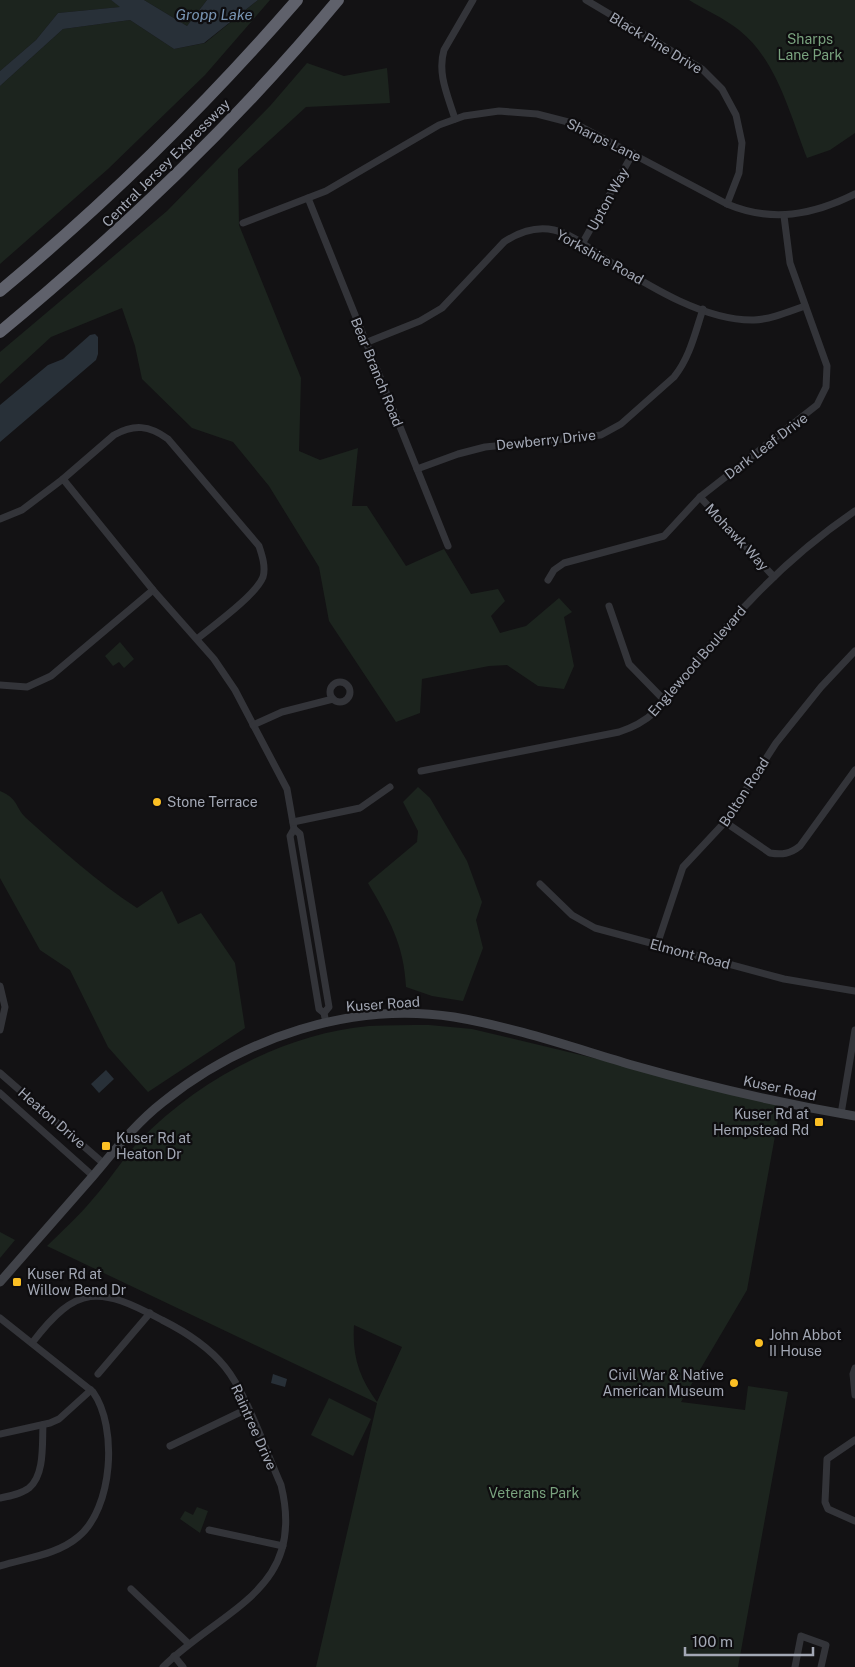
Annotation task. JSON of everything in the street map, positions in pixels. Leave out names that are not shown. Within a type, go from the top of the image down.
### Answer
[{"type":"highway","name":"Central Jersey Expressway","points":[[0,291],[63,238],[140,168],[229,76],[297,0]]},
{"type":"highway","name":"Central Jersey Expressway","points":[[0,332],[108,241],[192,160],[268,81],[338,0]]},
{"type":"street","points":[[455,119],[442,80],[441,59],[444,50],[473,0]]},
{"type":"street","name":"Black Pine Drive","points":[[586,0],[702,69],[722,89],[736,115],[742,143],[739,173],[727,204]]},
{"type":"street","name":"Sharps Lane","points":[[243,223],[308,198],[349,179],[424,132],[455,119],[499,111],[537,114],[576,124],[727,204],[751,213],[784,216],[816,210],[855,194]]},
{"type":"street","name":"Upton Way","points":[[582,244],[633,153]]},
{"type":"street","name":"Bear Branch Road","points":[[308,198],[448,546]]},
{"type":"street","name":"Dark Leaf Drive","points":[[548,580],[554,570],[564,563],[664,536],[700,497],[740,464],[810,412],[822,396],[826,387],[826,366],[790,264],[786,248],[784,216]]},
{"type":"street","name":"Yorkshire Road","points":[[366,342],[432,315],[442,308],[504,242],[524,232],[544,229],[564,234],[660,291],[703,309],[753,320],[777,316],[805,306]]},
{"type":"street","name":"Dewberry Drive","points":[[417,469],[484,447],[591,437],[611,430],[660,389],[682,367],[688,356],[703,309]]},
{"type":"street","points":[[0,519],[22,510],[63,479],[114,435],[124,430],[142,426],[155,429],[168,439],[259,546],[264,566],[263,577],[254,591],[197,639]]},
{"type":"street","points":[[63,479],[224,674],[287,789],[294,826],[300,834],[329,1007],[324,1013]]},
{"type":"street","name":"Mohawk Way","points":[[700,497],[774,577]]},
{"type":"street","name":"Englewood Boulevard","points":[[421,771],[619,732],[644,721],[666,702],[718,635],[774,577],[815,540],[855,510]]},
{"type":"street","points":[[0,684],[27,686],[51,676],[153,590]]},
{"type":"street","points":[[609,606],[629,664],[666,702]]},
{"type":"street","name":"Bolton Road","points":[[657,945],[683,867],[725,822],[776,743],[821,687],[855,651]]},
{"type":"street","points":[[253,725],[282,712],[332,699]]},
{"type":"street","points":[[725,822],[770,853],[778,855],[794,851],[800,846],[855,770]]},
{"type":"street","points":[[294,826],[360,808],[390,787]]},
{"type":"street","points":[[294,826],[290,836],[319,1009],[324,1013],[326,1023]]},
{"type":"street","name":"Elmont Road","points":[[540,884],[572,915],[595,928],[784,979],[855,991]]},
{"type":"street","points":[[304,921],[314,919]]},
{"type":"street","points":[[0,986],[5,1007],[0,1030]]},
{"type":"street","name":"Kuser Road","points":[[0,1282],[141,1121],[168,1098],[204,1072],[251,1047],[296,1031],[326,1023],[392,1014],[454,1017],[544,1039],[760,1099],[855,1116]]},
{"type":"street","points":[[841,1114],[855,1030]]},
{"type":"street","name":"Heaton Drive","points":[[0,1072],[104,1163]]},
{"type":"street","name":"Heaton Drive","points":[[0,1093],[93,1176]]},
{"type":"street","name":"Raintree Drive","points":[[32,1343],[58,1312],[68,1305],[85,1298],[115,1298],[150,1313],[188,1334],[217,1358],[234,1380],[280,1485],[285,1502],[282,1546],[269,1575],[251,1598],[188,1643],[163,1667]]},
{"type":"street","points":[[98,1374],[150,1313]]},
{"type":"street","points":[[0,1318],[92,1390],[101,1406],[108,1452],[104,1494],[96,1518],[87,1529],[68,1545],[0,1566]]},
{"type":"street","points":[[855,1368],[853,1374],[855,1395]]},
{"type":"street","points":[[0,1434],[44,1425],[68,1414],[92,1390]]},
{"type":"street","points":[[170,1446],[247,1410]]},
{"type":"street","points":[[0,1498],[22,1492],[35,1481],[38,1474],[44,1425]]},
{"type":"street","points":[[855,1440],[827,1459],[825,1502],[828,1509],[855,1521]]},
{"type":"street","points":[[209,1530],[282,1546]]},
{"type":"street","points":[[131,1588],[188,1643]]},
{"type":"street","points":[[795,1667],[801,1636],[826,1645],[821,1667]]},
{"type":"street","points":[[174,1656],[183,1667]]},
{"type":"green space","points":[[0,0],[111,0],[121,7],[58,13],[36,40],[0,71]]},
{"type":"green space","points":[[144,0],[207,0],[187,26]]},
{"type":"green space","points":[[258,0],[270,0],[205,75],[108,169],[0,264],[0,86],[63,29],[130,20],[174,49],[205,43]]},
{"type":"green space","name":"Sharps Lane Park","points":[[689,0],[855,0],[855,133],[830,150],[807,158],[773,72],[752,42],[739,30],[721,18]]},
{"type":"green space","points":[[307,63],[344,76],[387,68],[390,103],[306,107],[238,169],[239,225],[301,378],[299,451],[320,460],[358,448],[352,506],[367,506],[406,566],[444,549],[471,594],[498,589],[505,601],[491,616],[500,633],[526,626],[559,598],[572,612],[564,617],[574,666],[564,689],[538,686],[507,665],[489,666],[422,679],[420,713],[396,722],[329,621],[319,567],[269,486],[233,442],[192,428],[142,379],[135,346],[122,308],[51,337],[0,384],[0,352],[167,211],[270,106]]},
{"type":"green space","points":[[120,642],[134,659],[124,668],[119,662],[113,666],[105,656]]},
{"type":"green space","points":[[418,787],[430,798],[467,861],[482,902],[476,920],[483,948],[463,1001],[432,996],[406,987],[399,945],[383,908],[368,883],[417,842],[418,831],[403,802]]},
{"type":"green space","points":[[0,791],[10,797],[22,814],[66,854],[137,908],[162,891],[178,924],[201,913],[235,963],[245,1028],[148,1092],[108,1047],[70,970],[40,950],[0,878]]},
{"type":"green space","name":"Veterans Park","points":[[429,1025],[472,1029],[781,1103],[747,1290],[681,1402],[745,1410],[748,1386],[788,1392],[738,1667],[316,1667],[377,1403],[47,1246],[87,1206],[139,1141],[188,1098],[215,1080],[274,1050],[305,1039],[369,1026]],"holes":[[[354,1325],[402,1347],[377,1402],[361,1375],[358,1366],[354,1347]]]},
{"type":"green space","points":[[0,1232],[15,1240],[0,1258]]},
{"type":"green space","points":[[329,1398],[371,1419],[353,1456],[311,1435]]},
{"type":"green space","points":[[197,1507],[208,1511],[200,1533],[180,1519],[185,1511],[193,1515]]},
{"type":"water","name":"Gropp Lake","points":[[111,0],[144,0],[187,26],[207,0],[258,0],[204,43],[174,49],[130,20],[63,29],[0,86],[0,71],[36,40],[58,13],[120,7]]},
{"type":"water","points":[[95,334],[98,337],[96,360],[0,442],[0,405],[48,365],[63,359],[90,335]]},
{"type":"water","points":[[106,1070],[114,1079],[99,1093],[91,1084]]},
{"type":"water","points":[[273,1374],[287,1379],[285,1387],[271,1383]]},
{"type":"place","name":"Stone Terrace","points":[[157,802]]},
{"type":"place","name":"Kuser Rd at Hempstead Rd","points":[[819,1122]]},
{"type":"place","name":"Kuser Rd at Heaton Dr","points":[[106,1146]]},
{"type":"place","name":"Kuser Rd at Willow Bend Dr","points":[[17,1282]]},
{"type":"place","name":"John Abbot II House","points":[[759,1343]]},
{"type":"place","name":"Civil War & Native American Museum","points":[[734,1383]]}]
